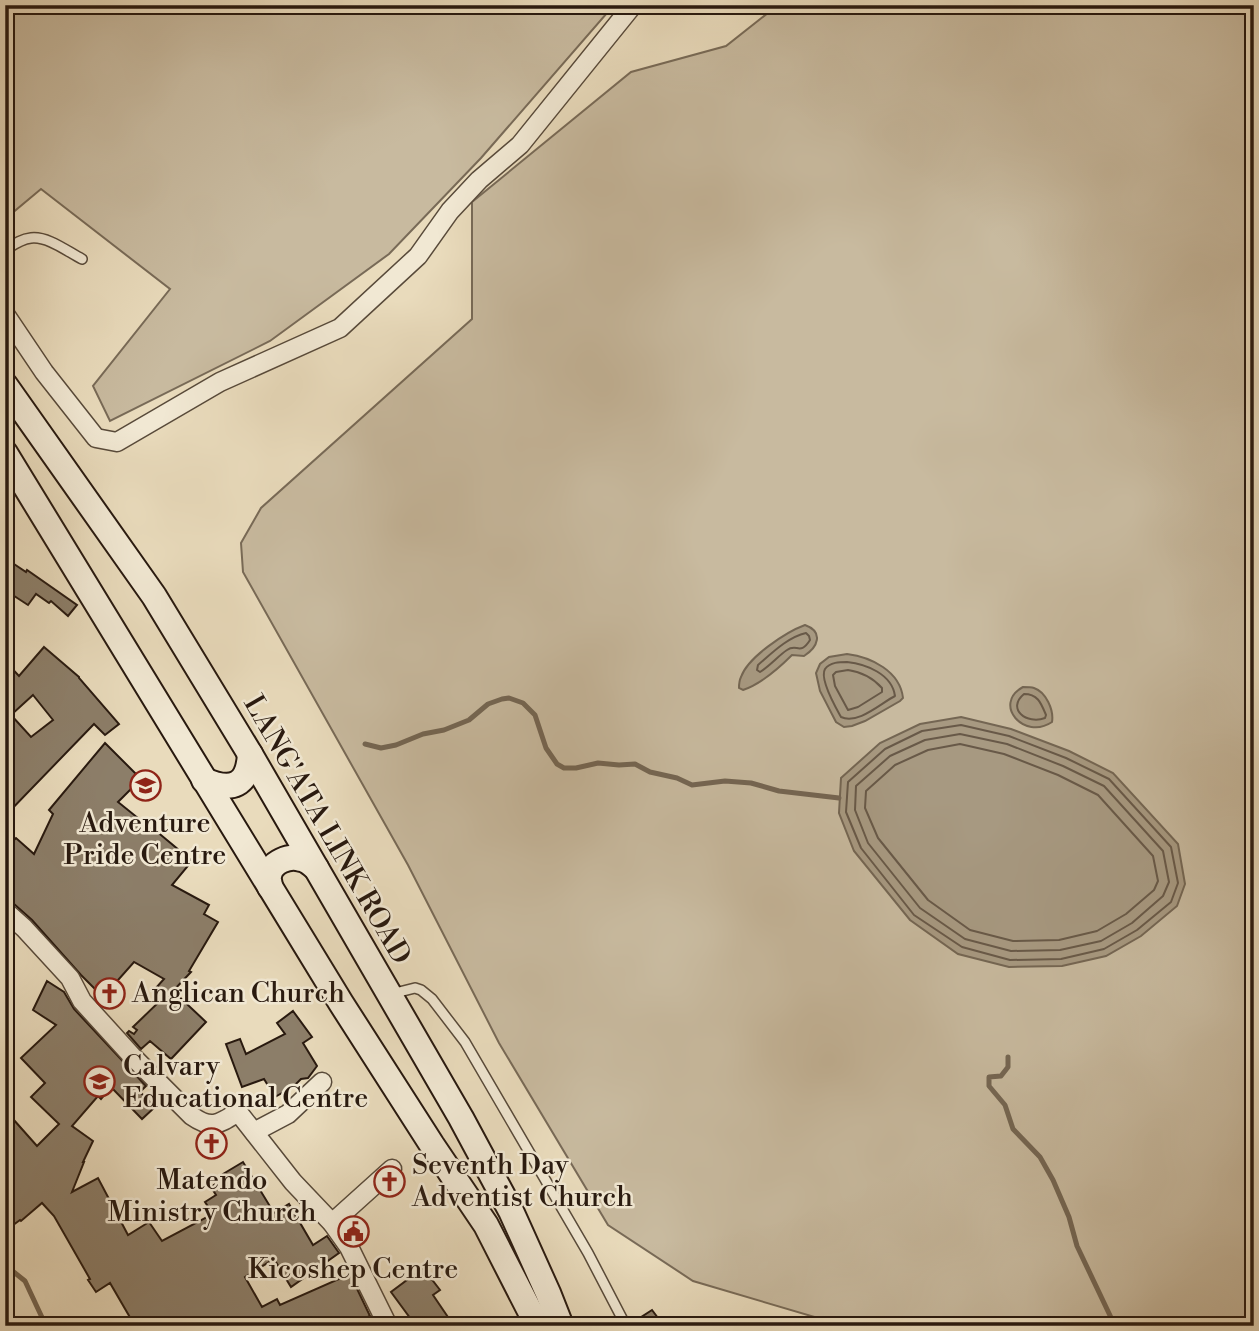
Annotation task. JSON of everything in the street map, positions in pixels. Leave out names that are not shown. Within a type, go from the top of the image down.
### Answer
[{"type":"main road","name":"LANG'ATA LINK ROAD","points":[[5,385],[154,596],[250,754],[461,1118],[511,1211],[561,1326]]},
{"type":"main road","points":[[5,453],[348,1014],[486,1225],[536,1326]]},
{"type":"main road","points":[[204,780],[221,786],[232,786],[245,778],[250,754]]},
{"type":"main road","points":[[270,887],[269,875],[273,866],[281,861],[298,858],[306,860],[316,868]]},
{"type":"street","points":[[5,314],[44,372],[96,438],[117,442],[220,382],[340,328],[418,256],[450,211],[520,145],[633,5]]},
{"type":"street","points":[[5,911],[70,978],[82,1001],[132,1056],[201,1123],[211,1126],[238,1112],[293,1182],[332,1223],[349,1247],[388,1326]]},
{"type":"street","points":[[254,1132],[288,1114],[322,1082]]},
{"type":"street","points":[[332,1223],[392,1169]]},
{"type":"lane","points":[[5,250],[33,237],[45,240],[82,259]]},
{"type":"lane","points":[[389,995],[415,988],[421,990],[432,999],[464,1041],[588,1253],[626,1326]]},
{"type":"shaded area","points":[[5,5],[614,5],[481,158],[389,254],[270,341],[110,421],[93,386],[170,289],[41,189],[5,219]]},
{"type":"shaded area","points":[[778,5],[1254,5],[1254,1326],[845,1326],[693,1281],[608,1225],[499,1043],[408,865],[243,572],[241,543],[261,508],[472,319],[472,202],[631,72],[726,46]]},
{"type":"water","points":[[805,625],[817,636],[809,652],[804,656],[792,655],[756,684],[743,690],[739,688],[745,669],[751,661],[778,639]]},
{"type":"water","points":[[847,654],[865,658],[883,667],[896,680],[903,698],[865,721],[844,727],[836,722],[820,691],[816,673],[820,664],[829,657]]},
{"type":"water","points":[[1023,687],[1034,688],[1042,693],[1050,707],[1052,722],[1041,727],[1031,727],[1015,718],[1011,711],[1011,702],[1014,694]]},
{"type":"water","points":[[961,717],[1011,729],[1069,751],[1113,773],[1178,844],[1185,884],[1177,906],[1141,936],[1106,956],[1062,966],[1009,967],[958,954],[910,920],[854,851],[839,813],[841,778],[880,743],[920,724]]},
{"type":"building","points":[[5,558],[77,605],[68,616],[51,601],[49,603],[36,594],[28,605],[5,590]]},
{"type":"building","points":[[44,647],[79,677],[119,724],[105,735],[94,724],[5,816],[5,661],[19,676]],"holes":[[[33,695],[53,720],[31,737],[11,715]]]},
{"type":"building","points":[[105,743],[141,779],[118,802],[192,861],[172,885],[209,905],[204,914],[218,922],[189,971],[191,972],[173,991],[206,1022],[171,1059],[150,1041],[141,1049],[127,1033],[129,1031],[134,1034],[137,1030],[133,1027],[163,998],[155,989],[164,979],[134,962],[103,997],[32,920],[5,899],[5,849],[16,838],[34,854],[53,814],[49,810]]},
{"type":"building","points":[[47,981],[64,992],[74,1009],[146,1086],[140,1092],[155,1107],[142,1119],[111,1087],[101,1099],[98,1096],[72,1126],[93,1141],[72,1192],[98,1178],[128,1235],[149,1222],[162,1241],[213,1214],[205,1202],[216,1195],[211,1187],[225,1177],[223,1174],[243,1162],[274,1213],[289,1204],[313,1245],[327,1236],[339,1253],[291,1287],[274,1259],[245,1277],[262,1307],[277,1299],[280,1305],[350,1274],[370,1316],[347,1326],[135,1326],[110,1283],[96,1292],[54,1216],[42,1203],[5,1231],[5,1110],[37,1146],[59,1124],[31,1097],[45,1083],[21,1058],[56,1025],[33,1010]]},
{"type":"building","points":[[293,1011],[312,1037],[303,1043],[317,1066],[308,1078],[301,1079],[275,1097],[264,1079],[242,1087],[226,1044],[240,1039],[246,1054],[285,1034],[277,1023]]},
{"type":"building","points":[[423,1268],[440,1290],[433,1295],[454,1326],[416,1326],[391,1292]]},
{"type":"building","points":[[652,1310],[664,1326],[633,1326],[632,1323]]},
{"type":"waterway","points":[[365,744],[381,748],[444,730],[469,720],[488,704],[509,698],[523,703],[535,715],[546,748],[557,764],[564,768],[598,763],[635,764],[650,772],[677,778],[692,785],[725,781],[751,783],[779,791],[839,798]]},
{"type":"waterway","points":[[1008,1057],[1008,1067],[1001,1076],[989,1077],[989,1086],[1005,1105],[1013,1129],[1040,1157],[1053,1180],[1069,1217],[1077,1246],[1115,1326]]},
{"type":"waterway","points":[[5,1265],[25,1281],[46,1326]]},
{"type":"place","name":"Adventure Pride Centre","points":[[145,786]]},
{"type":"place","name":"Anglican Church","points":[[109,993]]},
{"type":"place","name":"Calvary Educational Centre","points":[[100,1082]]},
{"type":"place","name":"Matendo Ministry Church","points":[[212,1143]]},
{"type":"place","name":"Seventh Day Adventist Church","points":[[389,1181]]},
{"type":"place","name":"Kicoshep Centre","points":[[353,1232]]}]
